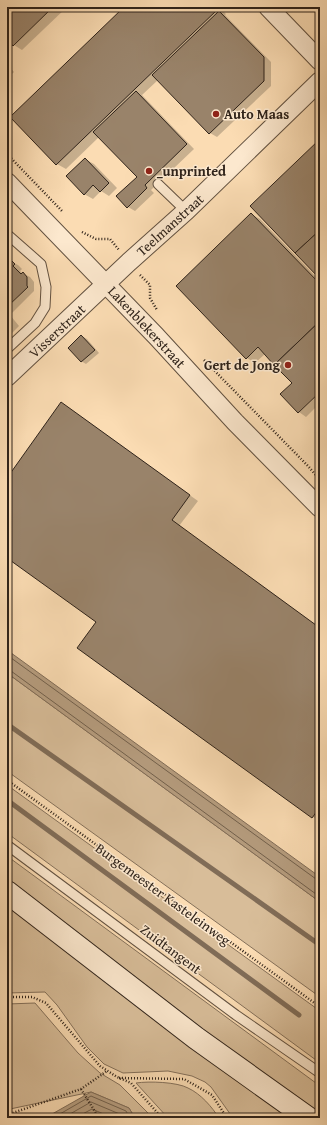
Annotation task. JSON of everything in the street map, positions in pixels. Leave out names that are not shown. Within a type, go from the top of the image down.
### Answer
[{"type":"main road","points":[[7,892],[196,1038],[308,1118]]},
{"type":"street","points":[[268,7],[320,60]]},
{"type":"street","name":"Teelmanstraat","points":[[106,284],[186,211],[320,80]]},
{"type":"street","name":"Lakenblekerstraat","points":[[7,182],[106,284],[235,422],[320,508]]},
{"type":"street","name":"Visserstraat","points":[[7,377],[13,354],[106,284]]},
{"type":"lane","points":[[158,184],[186,211]]},
{"type":"lane","points":[[7,234],[41,264],[46,287],[45,307],[13,354]]},
{"type":"lane","name":"Zuidtangent","points":[[7,845],[236,1015],[320,1074]]},
{"type":"path","points":[[7,154],[64,213]]},
{"type":"path","points":[[79,228],[84,234],[96,239],[110,239],[150,285],[150,298],[160,315]]},
{"type":"path","points":[[201,357],[320,480]]},
{"type":"path","name":"Burgemeester Kasteleinweg","points":[[7,780],[320,1007]]},
{"type":"path","points":[[7,997],[32,996],[46,1004],[100,1066],[117,1078],[131,1083],[162,1118]]},
{"type":"path","points":[[7,1115],[81,1089],[107,1071]]},
{"type":"path","points":[[117,1078],[184,1079],[212,1095],[227,1118]]},
{"type":"path","points":[[81,1089],[99,1118]]},
{"type":"shaded area","points":[[7,673],[320,902],[320,997],[7,771]]},
{"type":"shaded area","points":[[7,785],[320,1011],[320,1063],[7,833]]},
{"type":"shaded area","points":[[7,856],[320,1086],[320,1116],[201,1029],[7,878]]},
{"type":"shaded area","points":[[7,901],[291,1118],[233,1118],[211,1087],[205,1082],[192,1076],[168,1071],[123,1073],[104,1064],[87,1047],[57,1005],[45,992],[7,993]]},
{"type":"shaded area","points":[[35,1003],[78,1053],[100,1073],[120,1085],[153,1118],[135,1118],[129,1108],[91,1092],[10,1109],[7,1107],[7,1004]]},
{"type":"shaded area","points":[[163,1082],[177,1084],[188,1088],[206,1101],[219,1118],[168,1118],[136,1083]]},
{"type":"water","points":[[7,650],[320,877],[320,902],[7,673]]},
{"type":"water","points":[[91,1092],[129,1108],[135,1118],[45,1118]]},
{"type":"building","points":[[7,7],[53,7],[13,46],[7,39]]},
{"type":"building","points":[[124,7],[217,7],[218,9],[56,165],[10,117]]},
{"type":"building","points":[[219,11],[264,57],[264,81],[209,134],[152,75]]},
{"type":"building","points":[[136,91],[187,144],[145,185],[147,188],[127,208],[116,196],[137,177],[93,132]]},
{"type":"building","points":[[320,139],[320,230],[295,253],[250,206]]},
{"type":"building","points":[[85,158],[109,183],[100,192],[93,185],[84,195],[66,176]]},
{"type":"building","points":[[251,213],[320,284],[320,321],[274,365],[258,347],[246,359],[176,286]]},
{"type":"building","points":[[320,230],[320,279],[295,253]]},
{"type":"building","points":[[7,259],[10,259],[15,264],[13,266],[21,274],[23,272],[27,277],[28,287],[7,307]]},
{"type":"building","points":[[320,321],[320,392],[298,413],[280,394],[292,383],[274,365]]},
{"type":"building","points":[[81,335],[95,350],[81,362],[68,348]]},
{"type":"building","points":[[61,402],[190,495],[172,520],[320,628],[320,807],[312,818],[77,648],[96,622],[7,558],[7,478]]},
{"type":"waterway","points":[[7,724],[320,945]]},
{"type":"waterway","points":[[7,800],[299,1015]]},
{"type":"place","name":"Auto Maas","points":[[216,114]]},
{"type":"place","name":"_unprinted","points":[[149,171]]},
{"type":"place","name":"Gert de Jong","points":[[288,365]]}]
